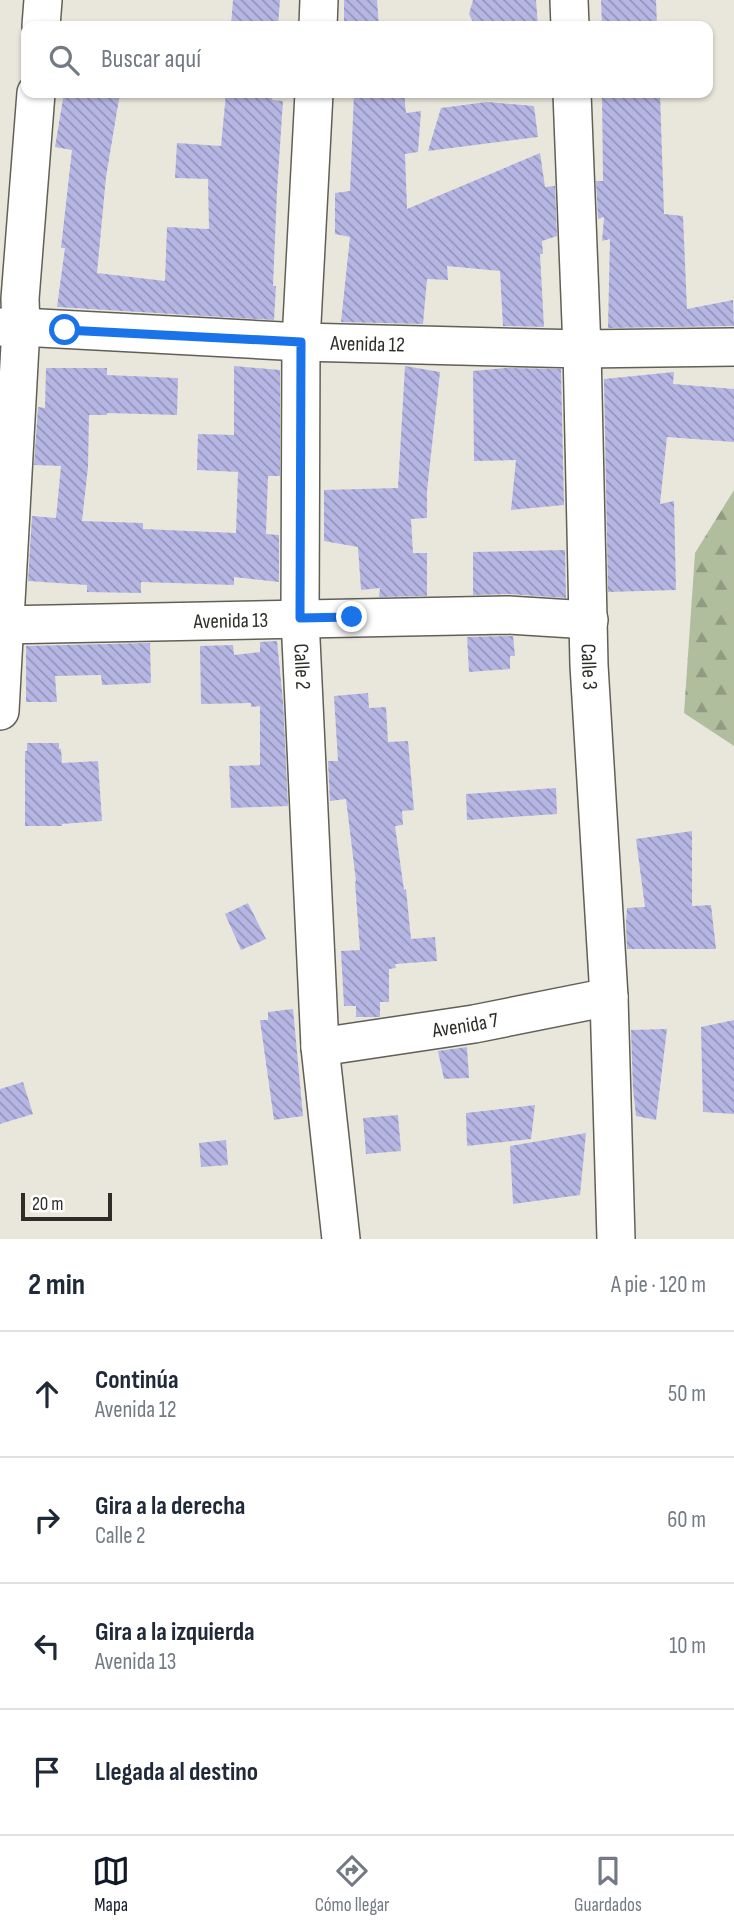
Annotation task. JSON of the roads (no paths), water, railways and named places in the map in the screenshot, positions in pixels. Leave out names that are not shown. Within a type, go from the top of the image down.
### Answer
[{"type":"street","points":[[41,21],[43,0]]},
{"type":"street","points":[[318,21],[319,0]]},
{"type":"street","points":[[569,0],[570,21]]},
{"type":"street","points":[[0,710],[10,327],[20,299],[36,98]]},
{"type":"street","name":"Calle 2","points":[[314,98],[301,342],[300,618],[320,1047],[341,1239]]},
{"type":"street","name":"Calle 3","points":[[572,98],[582,349],[589,664],[609,997],[616,1239]]},
{"type":"street","name":"Avenida 12","points":[[10,327],[301,342],[582,349],[734,347]]},
{"type":"street","name":"Avenida 13","points":[[2,625],[508,615],[589,620]]},
{"type":"street","name":"Avenida 7","points":[[320,1047],[474,1024],[609,997]]}]
